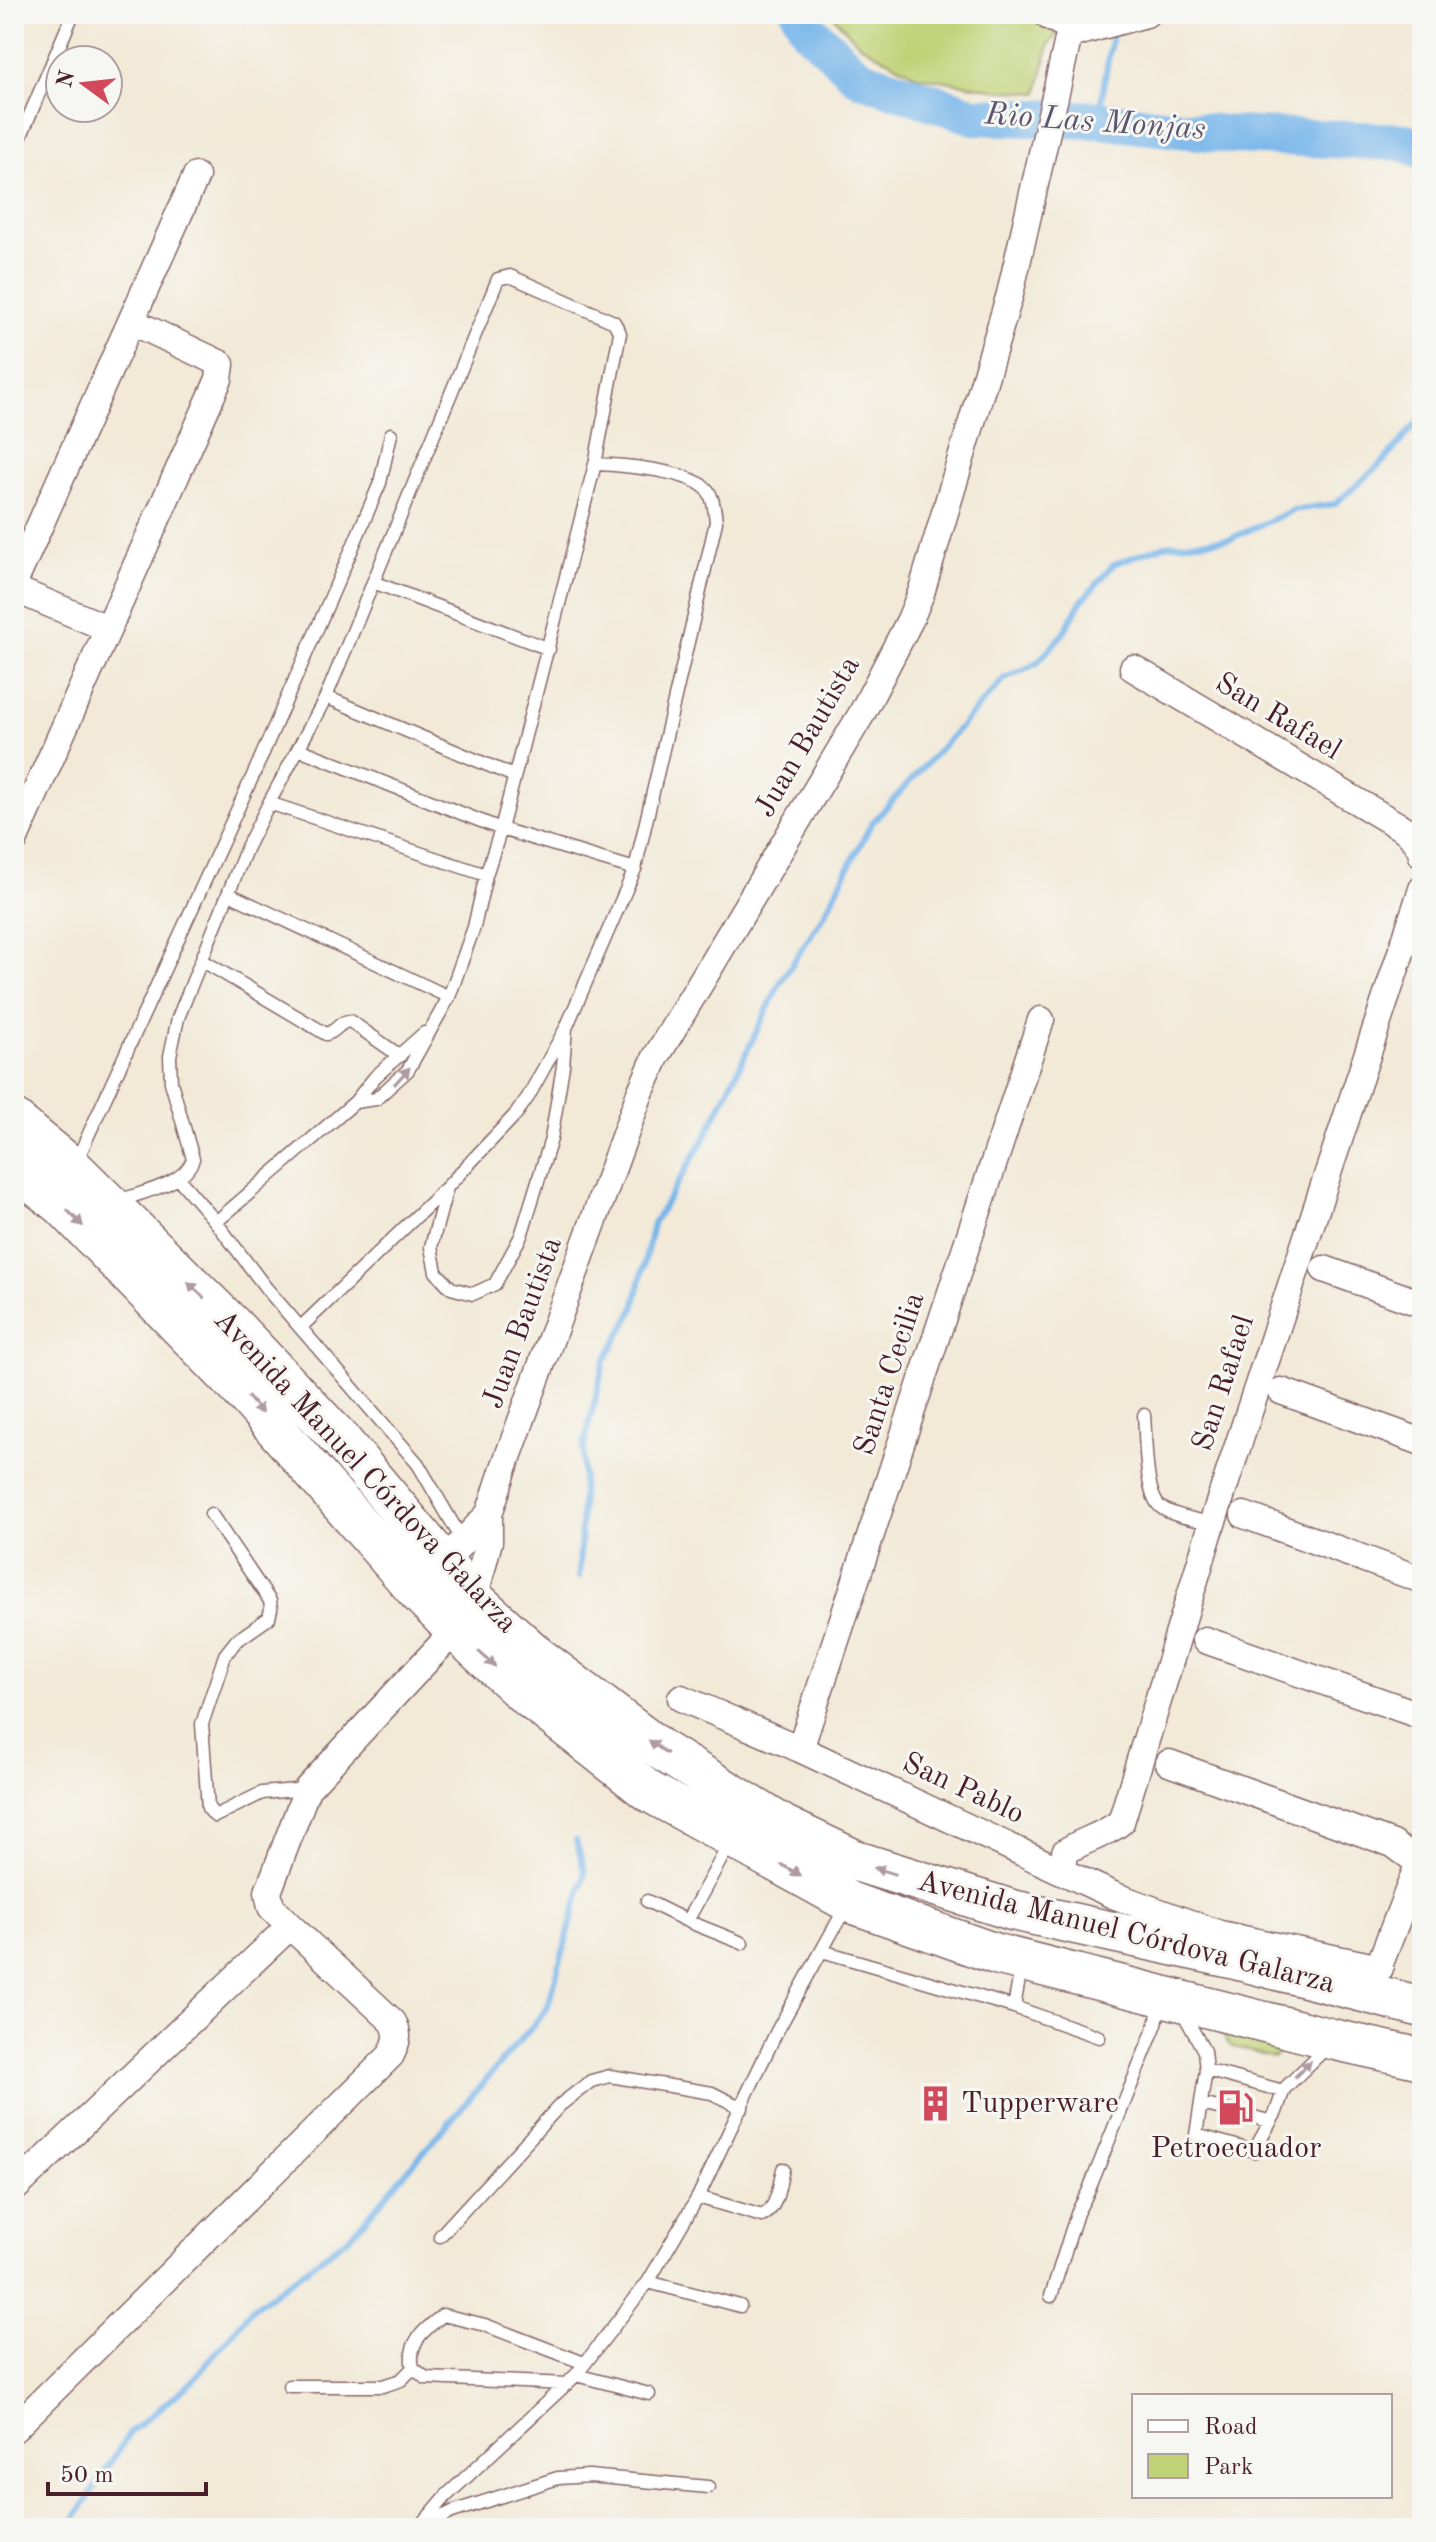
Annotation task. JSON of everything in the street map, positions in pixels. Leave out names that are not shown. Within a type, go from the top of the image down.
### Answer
[{"type":"main road","name":"Avenida Manuel Córdova Galarza","points":[[14,1120],[73,1168],[454,1552],[464,1614],[521,1691],[648,1791],[849,1902],[996,1954],[1422,2059]]},
{"type":"main road","name":"Avenida Manuel Córdova Galarza","points":[[14,1169],[62,1205],[247,1396],[416,1590],[538,1657],[661,1750],[784,1826],[859,1862],[1012,1910],[1225,1946],[1373,1981],[1420,2003]]},
{"type":"main road","points":[[1217,2008],[1225,1946]]},
{"type":"street","points":[[1068,41],[1136,16]]},
{"type":"street","name":"Juan Bautista","points":[[464,1614],[489,1541],[489,1514],[640,1093],[656,1057],[861,715],[910,620],[929,569],[1010,294],[1068,41]]},
{"type":"street","points":[[107,628],[14,586],[196,176]]},
{"type":"street","points":[[14,841],[219,379],[221,364],[133,322]]},
{"type":"street","name":"San Rafael","points":[[1133,668],[1407,831],[1420,847],[1422,855]]},
{"type":"street","name":"San Rafael","points":[[1063,1870],[1065,1852],[1078,1843],[1102,1836],[1121,1822],[1212,1524],[1422,889]]},
{"type":"street","name":"Santa Cecilia","points":[[800,1749],[1041,1020]]},
{"type":"street","points":[[1324,1269],[1422,1304]]},
{"type":"street","points":[[1281,1391],[1422,1442]]},
{"type":"street","name":"Juan Bautista","points":[[416,1590],[489,1514]]},
{"type":"street","points":[[1244,1515],[1422,1580]]},
{"type":"street","points":[[14,2429],[391,2055],[398,2031],[393,2022],[271,1907],[268,1892],[307,1789],[464,1614]]},
{"type":"street","points":[[1205,1640],[1422,1716]]},
{"type":"street","name":"San Pablo","points":[[681,1698],[800,1749],[1225,1946]]},
{"type":"street","points":[[1169,1763],[1393,1844],[1421,1859],[1373,1981]]},
{"type":"street","points":[[14,2189],[290,1926]]},
{"type":"lane","points":[[14,152],[73,14]]},
{"type":"lane","points":[[1037,14],[1068,41]]},
{"type":"lane","points":[[109,1205],[178,1178],[189,1170],[193,1159],[171,1082],[170,1056],[178,1018],[269,803],[326,697],[498,279],[510,276],[614,322],[620,333],[595,464],[474,927],[449,997],[415,1059],[396,1083],[376,1099],[355,1102]]},
{"type":"lane","points":[[73,1168],[255,771],[357,538],[380,483],[391,434]]},
{"type":"lane","points":[[301,1327],[447,1187],[516,1114],[566,1028],[635,869],[716,522],[715,507],[708,490],[695,482],[630,465],[595,464]]},
{"type":"lane","points":[[373,582],[549,649]]},
{"type":"lane","points":[[326,697],[514,776]]},
{"type":"lane","points":[[299,749],[501,829],[635,869]]},
{"type":"lane","points":[[269,803],[486,875]]},
{"type":"lane","points":[[229,894],[449,997]]},
{"type":"lane","points":[[203,961],[326,1034],[333,1032],[343,1022],[350,1021],[400,1056]]},
{"type":"lane","points":[[216,1222],[355,1102],[375,1077],[430,1027]]},
{"type":"lane","points":[[447,1187],[431,1247],[436,1272],[451,1288],[473,1294],[495,1284],[521,1236],[551,1139],[566,1028]]},
{"type":"lane","points":[[178,1178],[266,1288],[418,1464],[454,1552]]},
{"type":"lane","points":[[1144,1415],[1148,1473],[1155,1500],[1160,1508],[1212,1524]]},
{"type":"lane","points":[[211,1514],[270,1601],[271,1609],[269,1618],[236,1641],[225,1655],[202,1724],[208,1808],[215,1816],[262,1793],[307,1789]]},
{"type":"lane","points":[[687,1921],[732,1838]]},
{"type":"lane","points":[[647,1901],[742,1943]]},
{"type":"lane","points":[[420,2528],[446,2496],[571,2380],[648,2282],[698,2197],[776,2033],[849,1902]]},
{"type":"lane","points":[[822,1951],[1014,2007],[1099,2037]]},
{"type":"lane","points":[[1014,2007],[1021,1961]]},
{"type":"lane","points":[[1051,2296],[1077,2213],[1166,1997],[1204,2051],[1206,2070],[1196,2135],[1254,2151],[1276,2112],[1283,2091],[1303,2068],[1336,2040]]},
{"type":"lane","points":[[1206,2070],[1283,2091]]},
{"type":"lane","points":[[440,2236],[560,2105],[591,2081],[610,2076],[712,2093],[742,2108]]},
{"type":"lane","points":[[1202,2104],[1269,2121]]},
{"type":"lane","points":[[698,2197],[762,2216],[774,2205],[783,2169]]},
{"type":"lane","points":[[648,2282],[740,2306]]},
{"type":"lane","points":[[584,2363],[485,2325],[443,2315],[418,2334],[410,2357],[413,2368],[426,2378],[571,2380],[649,2394]]},
{"type":"lane","points":[[289,2386],[383,2386],[401,2380],[413,2368]]},
{"type":"lane","points":[[420,2528],[452,2512],[558,2478],[589,2476],[708,2487]]},
{"type":"green space","points":[[831,14],[1075,14],[1049,44],[1038,93],[997,90],[917,76],[860,45]]},
{"type":"green space","points":[[1214,2021],[1296,2042],[1273,2058],[1230,2046]]},
{"type":"waterway","name":"Rio Las Monjas","points":[[800,14],[809,30],[859,77],[974,116],[1098,120],[1233,135],[1405,142],[1422,150]]},
{"type":"waterway","points":[[1098,120],[1113,29]]},
{"type":"waterway","points":[[579,1577],[584,1445],[604,1363],[634,1309],[653,1224],[706,1136],[781,981],[825,913],[871,824],[1005,678],[1036,664],[1063,634],[1080,603],[1114,564],[1165,545],[1230,539],[1293,510],[1335,504],[1384,461],[1422,417]]},
{"type":"waterway","points":[[69,2528],[130,2432],[191,2383],[252,2309],[350,2237],[547,2009],[585,1873],[576,1840]]},
{"type":"place","name":"Tupperware","points":[[935,2104]]},
{"type":"place","name":"Petroecuador","points":[[1236,2108]]}]
